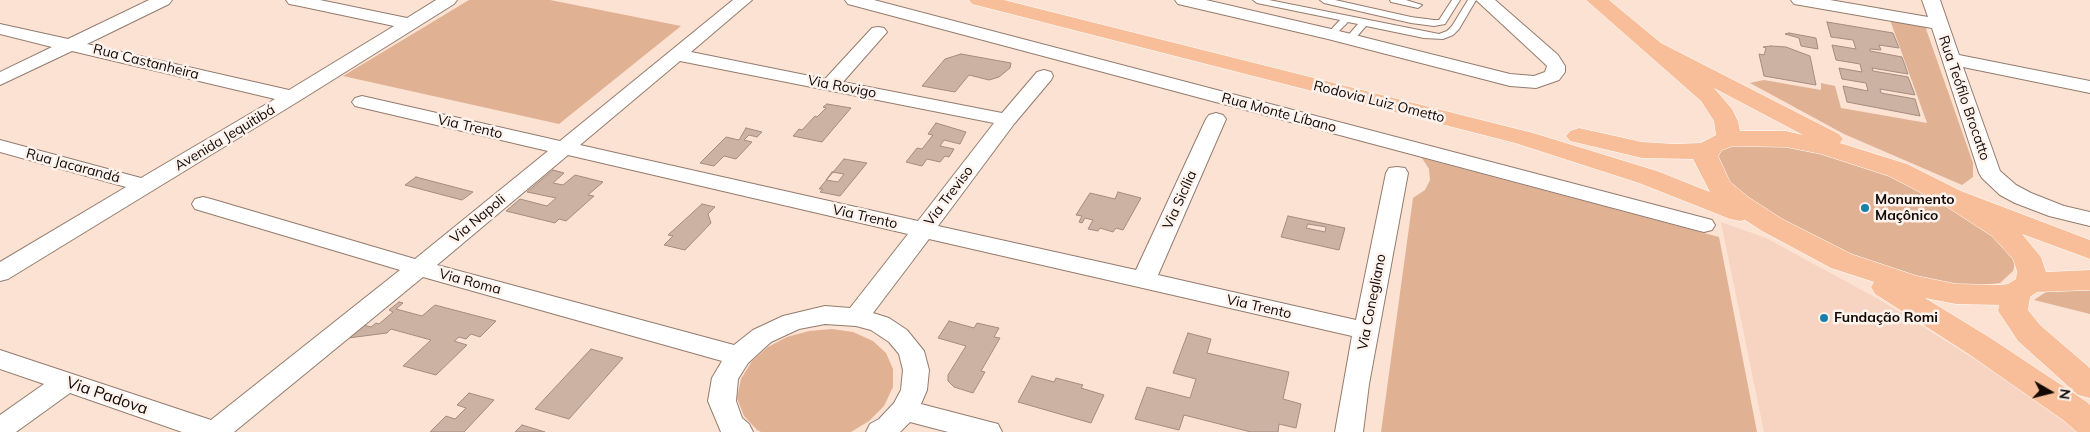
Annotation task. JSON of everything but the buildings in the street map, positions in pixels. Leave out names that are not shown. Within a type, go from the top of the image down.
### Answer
[{"type":"main road","name":"Rodovia Luiz Ometto","points":[[979,0],[1540,143],[1648,177],[1772,225]]},
{"type":"main road","name":"Rodovia Luiz Ometto","points":[[1045,0],[1517,118],[1605,144],[1658,151],[1718,144],[1753,137],[1786,140],[1826,147],[1871,160]]},
{"type":"main road","points":[[1596,0],[1694,82],[1720,109],[1726,121],[1718,144],[1705,156],[1707,164],[1719,186],[1738,203],[1772,225],[1842,261],[1978,345],[2086,404]]},
{"type":"main road","points":[[1656,49],[1871,160],[1898,170],[1950,197],[2002,230],[2027,257],[2032,271],[2013,311],[2086,404]]},
{"type":"main road","points":[[1950,197],[2090,250]]},
{"type":"main road","points":[[1842,261],[1912,285],[1956,294],[1987,296],[2023,288],[2090,280]]},
{"type":"street","points":[[0,79],[163,0]]},
{"type":"street","points":[[295,0],[410,24]]},
{"type":"street","name":"Avenida Jequitibá","points":[[0,273],[292,97],[448,0]]},
{"type":"street","name":"Rua Monte Líbano","points":[[854,0],[1704,225]]},
{"type":"street","points":[[1184,0],[1331,34],[1510,80],[1536,82],[1552,76],[1556,72],[1556,66],[1551,59],[1485,0]]},
{"type":"street","points":[[1800,0],[1939,24]]},
{"type":"street","name":"Rua Teófilo Brocatto","points":[[1931,0],[1990,173],[2008,190],[2038,205],[2090,219]]},
{"type":"street","name":"Via Napoli","points":[[215,432],[419,268],[741,1]]},
{"type":"street","name":"Rua Castanheira","points":[[0,29],[72,44],[292,97]]},
{"type":"street","points":[[830,85],[878,32]]},
{"type":"street","name":"Via Rovigo","points":[[676,56],[1007,120]]},
{"type":"street","points":[[1951,59],[2090,88]]},
{"type":"street","name":"Via Treviso","points":[[857,317],[1007,120],[1044,76]]},
{"type":"street","name":"Via Trento","points":[[362,102],[1367,331]]},
{"type":"street","name":"Via Sicília","points":[[1144,280],[1216,120]]},
{"type":"street","name":"Rua Jacarandá","points":[[0,146],[145,186]]},
{"type":"street","name":"Via Conegliano","points":[[1349,432],[1356,384],[1396,173]]},
{"type":"street","name":"Via Roma","points":[[203,204],[419,268],[738,356]]},
{"type":"street","points":[[739,432],[730,424],[722,401],[725,378],[738,356],[762,336],[792,322],[825,315],[857,317],[880,324],[898,336],[911,351],[916,370],[914,390],[904,410],[889,426],[880,432]]},
{"type":"street","name":"Via Padova","points":[[0,359],[215,432]]},
{"type":"street","points":[[0,429],[66,382]]},
{"type":"street","points":[[904,410],[988,432]]},
{"type":"lane","points":[[1257,0],[1440,37],[1450,33],[1456,27],[1472,0]]},
{"type":"lane","points":[[1324,0],[1411,20],[1442,22],[1456,0]]},
{"type":"lane","points":[[1394,0],[1418,3],[1411,20]]},
{"type":"lane","points":[[1331,15],[1338,2]]},
{"type":"lane","points":[[1331,34],[1347,18]]},
{"type":"lane","points":[[1350,39],[1364,23]]},
{"type":"shaded area","points":[[469,0],[550,0],[681,26],[559,124],[343,76]]},
{"type":"shaded area","points":[[1890,20],[1925,26],[1973,163],[1973,177],[1962,185],[1844,134],[1750,83],[1764,80],[1821,90],[1821,83],[1835,86],[1841,108],[1927,123]]},
{"type":"shaded area","points":[[1762,140],[1868,163],[1972,215],[2012,254],[2015,263],[2013,271],[2000,283],[1969,287],[1894,272],[1809,237],[1731,187],[1715,157],[1720,149],[1728,145]]},
{"type":"shaded area","points":[[1422,158],[1719,237],[1757,432],[1381,432],[1413,198],[1425,190],[1430,180],[1429,169]]},
{"type":"shaded area","name":"Fundação Romi","points":[[1721,222],[1766,238],[1880,300],[2013,383],[2079,432],[1764,432]]},
{"type":"shaded area","points":[[2090,285],[2090,314],[2034,300],[2052,288]]},
{"type":"shaded area","points":[[832,329],[853,332],[873,341],[886,353],[893,369],[893,387],[884,406],[869,421],[851,432],[761,432],[757,430],[744,416],[737,398],[741,379],[752,361],[768,347],[787,337],[809,331]]},
{"type":"place","name":"Monumento Maçônico","points":[[1865,208]]},
{"type":"place","name":"Fundação Romi","points":[[1824,318]]}]
